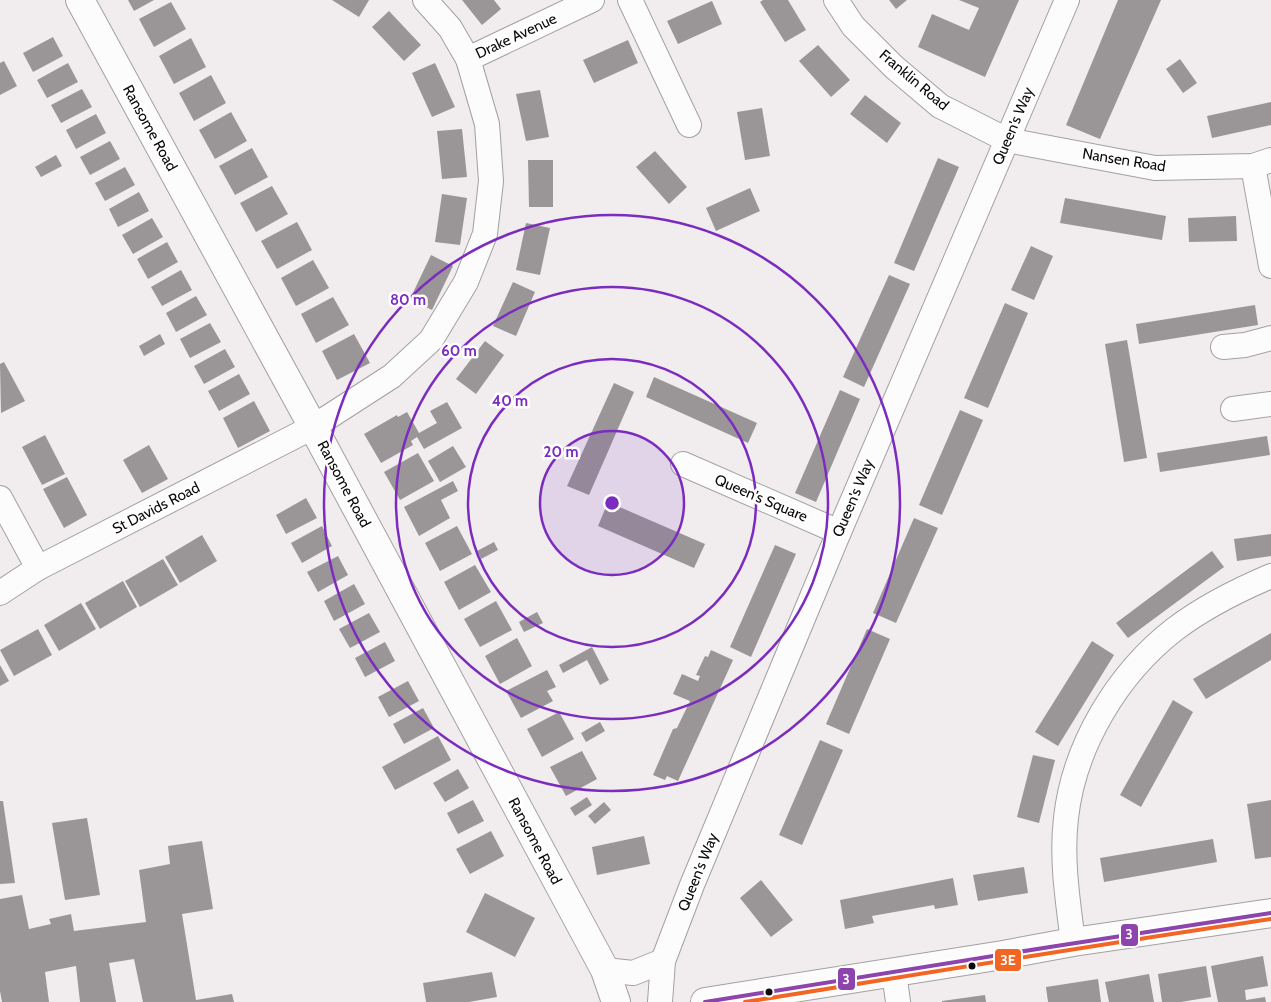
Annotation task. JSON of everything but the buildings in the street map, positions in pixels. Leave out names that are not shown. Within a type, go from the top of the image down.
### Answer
[{"type":"street","name":"Ransome Road","points":[[80,0],[313,427],[605,970],[616,1002]]},
{"type":"street","name":"St Davids Road","points":[[0,593],[38,568],[313,427],[392,376],[431,340],[466,282],[485,234],[491,181],[487,124],[468,59],[450,28],[425,0]]},
{"type":"street","name":"Drake Avenue","points":[[468,59],[592,0]]},
{"type":"street","points":[[630,0],[689,125]]},
{"type":"street","name":"Franklin Road","points":[[836,0],[854,26],[894,67],[940,106],[1007,140]]},
{"type":"street","name":"Queen's Way","points":[[660,1002],[663,961],[692,885],[839,532],[1067,0]]},
{"type":"street","name":"Nansen Road","points":[[1007,140],[1155,168],[1262,163]]},
{"type":"street","points":[[1262,163],[1271,266]]},
{"type":"street","points":[[1223,347],[1245,345],[1271,338]]},
{"type":"street","points":[[1233,409],[1271,404]]},
{"type":"street","name":"Queen's Square","points":[[683,464],[839,532]]},
{"type":"street","points":[[0,498],[38,568]]},
{"type":"street","points":[[1073,942],[1065,864],[1066,818],[1076,773],[1091,735],[1108,704],[1126,678],[1149,652],[1176,629],[1209,607],[1243,588],[1271,576]]},
{"type":"street","points":[[705,1002],[1073,942],[1271,914]]},
{"type":"street","points":[[605,970],[633,973],[663,961]]},
{"type":"street","points":[[894,972],[898,1002]]},
{"type":"transit line","name":"3","points":[[705,1002],[1271,913]]},
{"type":"transit line","name":"3E","points":[[745,1002],[1271,919]]}]
